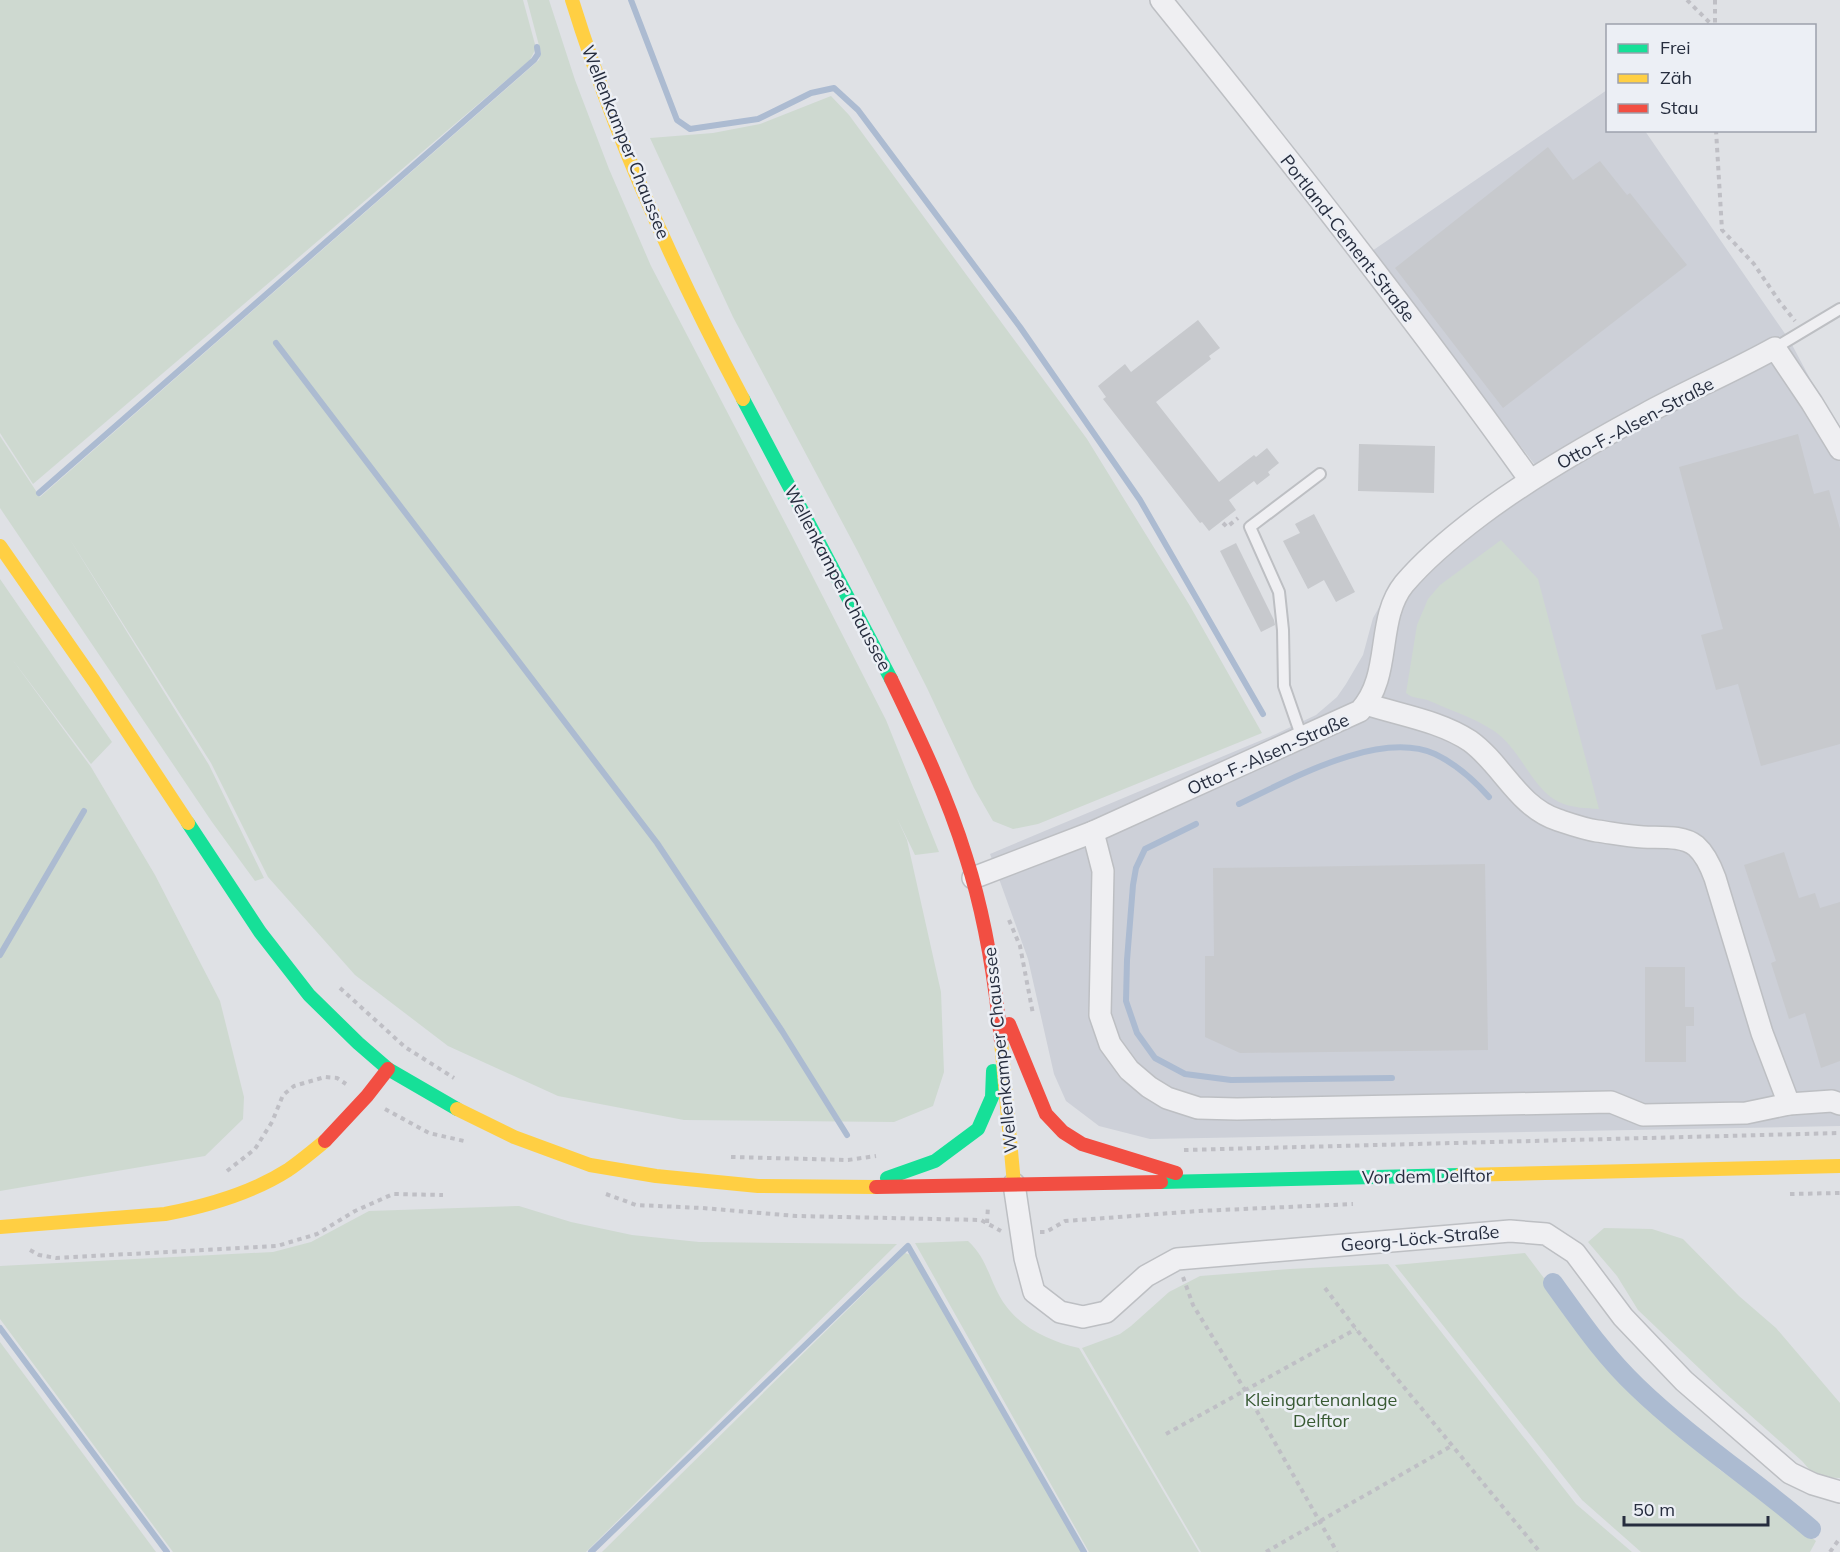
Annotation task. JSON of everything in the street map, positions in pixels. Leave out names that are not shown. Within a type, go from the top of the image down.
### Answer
[{"type":"main road","name":"Wellenkamper Chaussee","points":[[572,0],[603,94],[647,201],[690,296],[856,608],[897,690],[949,808],[973,878],[988,940],[997,996],[1014,1184]]},
{"type":"main road","name":"Vor dem Delftor","points":[[0,546],[94,681],[260,932],[309,994],[388,1069],[443,1102],[514,1137],[590,1165],[656,1176],[758,1186],[863,1187],[1840,1166]]},
{"type":"main road","points":[[997,996],[1046,1114],[1063,1132],[1082,1144],[1201,1181]]},
{"type":"main road","points":[[863,1187],[935,1161],[978,1129],[992,1097],[997,996]]},
{"type":"main road","points":[[6,1227],[165,1214],[192,1209],[245,1192],[288,1170],[327,1140],[388,1069]]},
{"type":"street","name":"Portland-Cement-Straße","points":[[1161,0],[1349,238],[1466,391],[1530,480]]},
{"type":"street","name":"Otto-F.-Alsen-Straße","points":[[973,878],[1093,832],[1353,715],[1366,704],[1378,681],[1389,622],[1398,592],[1429,559],[1465,527],[1530,480],[1645,414],[1774,348]]},
{"type":"street","points":[[1774,348],[1840,449]]},
{"type":"street","points":[[1366,704],[1443,728],[1469,741],[1482,751],[1538,811],[1555,819],[1594,831],[1642,837],[1670,837],[1684,840],[1696,847],[1709,863],[1715,878],[1762,1033],[1789,1104]]},
{"type":"street","points":[[1093,832],[1103,872],[1100,1015],[1110,1044],[1129,1070],[1149,1087],[1167,1098],[1198,1108],[1237,1109],[1611,1102],[1643,1115],[1746,1113],[1789,1104],[1833,1101],[1840,1104]]},
{"type":"street","name":"Georg-Löck-Straße","points":[[1014,1184],[1025,1258],[1035,1292],[1060,1312],[1083,1317],[1106,1312],[1146,1276],[1177,1259],[1510,1231],[1546,1234],[1575,1253],[1623,1317],[1693,1389],[1790,1473],[1813,1484],[1840,1492]]},
{"type":"lane","points":[[1774,348],[1840,309]]},
{"type":"lane","points":[[1302,738],[1284,686],[1283,630],[1279,592],[1250,527],[1320,474]]},
{"type":"path","points":[[1687,0],[1712,24]]},
{"type":"path","points":[[1714,24],[1715,0]]},
{"type":"path","points":[[1716,132],[1722,230],[1754,264],[1779,301],[1803,330]]},
{"type":"path","points":[[1007,914],[1020,946],[1033,1016]]},
{"type":"path","points":[[405,1047],[464,1084]]},
{"type":"path","points":[[225,1172],[255,1149],[272,1122],[283,1095],[294,1086],[325,1077],[337,1078],[394,1115],[429,1133],[472,1145]]},
{"type":"path","points":[[1182,1150],[1840,1133]]},
{"type":"path","points":[[723,1157],[848,1160],[882,1155]]},
{"type":"path","points":[[596,1191],[636,1205],[796,1216],[981,1220],[987,1223]]},
{"type":"path","points":[[1785,1194],[1840,1193]]},
{"type":"path","points":[[6,1227],[24,1247],[39,1255],[56,1258],[277,1246],[317,1233],[355,1211],[393,1194],[443,1195]]},
{"type":"path","points":[[1021,1233],[1046,1232],[1065,1221],[1199,1210],[1362,1203]]},
{"type":"path","points":[[1177,1259],[1193,1305],[1245,1390],[1337,1552]]},
{"type":"path","points":[[1325,1288],[1356,1329],[1540,1552]]},
{"type":"path","points":[[1166,1434],[1356,1329]]},
{"type":"path","points":[[1266,1552],[1453,1445]]},
{"type":"path","points":[[1830,1552],[1840,1538]]},
{"type":"shaded area","points":[[1606,91],[1606,132],[1646,132],[1790,341],[1840,435],[1840,1126],[1150,1139],[1099,1126],[1066,1101],[1054,1074],[1028,959],[990,854],[1316,715],[1337,697],[1363,655],[1373,618],[1385,597],[1538,469],[1372,251]]},
{"type":"green space","points":[[0,0],[523,0],[536,48],[530,60],[33,484],[0,433]]},
{"type":"green space","points":[[527,0],[549,0],[575,80],[609,169],[651,266],[886,720],[939,852],[915,855],[897,818],[907,840],[941,992],[944,1072],[933,1106],[894,1122],[684,1120],[558,1096],[448,1046],[355,975],[268,877],[211,763],[69,538],[209,765],[264,878],[255,881],[212,822],[0,508],[0,436],[40,497],[539,60],[541,53]]},
{"type":"green space","points":[[831,96],[849,115],[1087,439],[1190,606],[1262,733],[1038,824],[1013,829],[993,821],[974,788],[927,688],[857,550],[733,317],[650,138],[713,133],[760,124]]},
{"type":"green space","points":[[1501,540],[1538,579],[1599,809],[1574,807],[1549,796],[1512,748],[1494,731],[1429,700],[1412,697],[1406,693],[1417,625],[1428,599],[1440,585]]},
{"type":"green space","points":[[0,579],[112,742],[91,764],[12,659],[91,767],[155,875],[220,1001],[244,1097],[243,1119],[205,1156],[0,1191]]},
{"type":"green space","points":[[519,1206],[571,1222],[632,1235],[699,1242],[897,1244],[586,1552],[173,1552],[0,1319],[0,1266],[273,1252],[311,1242],[369,1211]]},
{"type":"green space","points":[[1604,1228],[1652,1229],[1683,1239],[1739,1296],[1776,1328],[1840,1403],[1840,1478],[1816,1477],[1802,1461],[1723,1391],[1638,1310],[1617,1276],[1588,1242]]},
{"type":"green space","points":[[968,1241],[981,1256],[996,1290],[1013,1314],[1029,1328],[1059,1342],[1079,1348],[1199,1552],[1089,1552],[915,1243]]},
{"type":"green space","points":[[905,1253],[911,1255],[915,1260],[1082,1552],[602,1552]]},
{"type":"green space","points":[[1525,1253],[1624,1384],[1720,1470],[1775,1508],[1816,1541],[1810,1552],[1641,1552],[1582,1500],[1395,1265]]},
{"type":"green space","name":"Kleingartenanlage Delftor","points":[[1388,1264],[1576,1504],[1632,1552],[1201,1552],[1082,1348],[1120,1334],[1169,1292],[1200,1276]]},
{"type":"green space","points":[[0,1342],[156,1552],[0,1552]]},
{"type":"building","points":[[1548,147],[1573,180],[1600,161],[1627,195],[1630,193],[1687,265],[1503,408],[1395,268]]},
{"type":"building","points":[[1198,320],[1220,348],[1209,356],[1211,359],[1156,402],[1219,482],[1254,455],[1256,457],[1267,448],[1279,463],[1268,472],[1270,475],[1257,485],[1254,481],[1229,500],[1236,510],[1209,531],[1202,522],[1200,523],[1103,399],[1106,397],[1098,386],[1125,364],[1131,372]]},
{"type":"building","points":[[1798,434],[1814,494],[1829,490],[1840,529],[1840,744],[1761,766],[1738,684],[1716,690],[1701,635],[1723,629],[1679,467]]},
{"type":"building","points":[[1359,444],[1435,446],[1434,493],[1358,491]]},
{"type":"building","points":[[1314,514],[1355,592],[1336,602],[1324,580],[1308,589],[1283,541],[1300,533],[1295,524]]},
{"type":"building","points":[[1236,543],[1274,620],[1275,625],[1261,632],[1220,551]]},
{"type":"building","points":[[1784,852],[1799,898],[1815,893],[1820,908],[1840,902],[1840,1061],[1821,1068],[1805,1013],[1789,1019],[1771,963],[1776,961],[1744,865]]},
{"type":"building","points":[[1485,864],[1488,1050],[1240,1053],[1205,1037],[1205,956],[1214,956],[1213,868]]},
{"type":"building","points":[[1645,967],[1685,967],[1685,1007],[1694,1007],[1694,1026],[1686,1026],[1686,1062],[1645,1062]]},
{"type":"waterway","points":[[631,0],[677,120],[690,129],[758,119],[811,93],[834,88],[858,110],[1020,327],[1140,500],[1263,714]]},
{"type":"waterway","points":[[39,493],[534,60],[538,54],[537,47]]},
{"type":"waterway","points":[[276,343],[657,843],[782,1031],[847,1135]]},
{"type":"waterway","points":[[1239,804],[1335,761],[1388,748],[1413,748],[1435,754],[1464,772],[1489,797]]},
{"type":"waterway","points":[[0,955],[84,811]]},
{"type":"waterway","points":[[1196,824],[1145,849],[1136,868],[1133,885],[1126,1001],[1137,1033],[1155,1058],[1185,1074],[1231,1080],[1392,1078]]},
{"type":"waterway","points":[[591,1552],[908,1246],[1084,1552]]},
{"type":"waterway","points":[[1553,1283],[1582,1324],[1637,1387],[1679,1424],[1811,1529]]},
{"type":"waterway","points":[[0,1328],[167,1552]]},
{"type":"traffic: fast","points":[[743,399],[891,679]]},
{"type":"traffic: fast","points":[[188,823],[260,932],[309,995],[388,1069],[457,1109]]},
{"type":"traffic: fast","points":[[887,1178],[935,1161],[978,1129],[992,1097],[993,1071]]},
{"type":"traffic: fast","points":[[1161,1182],[1460,1175]]},
{"type":"traffic: slow","points":[[572,0],[607,103],[648,204],[743,399]]},
{"type":"traffic: slow","points":[[0,546],[94,681],[188,823]]},
{"type":"traffic: slow","points":[[1001,1041],[1014,1184]]},
{"type":"traffic: slow","points":[[457,1109],[514,1137],[590,1165],[656,1176],[758,1186],[876,1187]]},
{"type":"traffic: slow","points":[[0,1227],[165,1214],[197,1207],[229,1198],[274,1178],[293,1167],[325,1141]]},
{"type":"traffic: slow","points":[[1460,1175],[1840,1166]]},
{"type":"traffic: jam","points":[[891,679],[941,789],[966,857],[979,902],[988,948],[1001,1041]]},
{"type":"traffic: jam","points":[[1009,1024],[1046,1114],[1063,1132],[1082,1144],[1176,1173]]},
{"type":"traffic: jam","points":[[325,1141],[367,1096],[388,1069]]},
{"type":"traffic: jam","points":[[876,1187],[1161,1182]]}]
